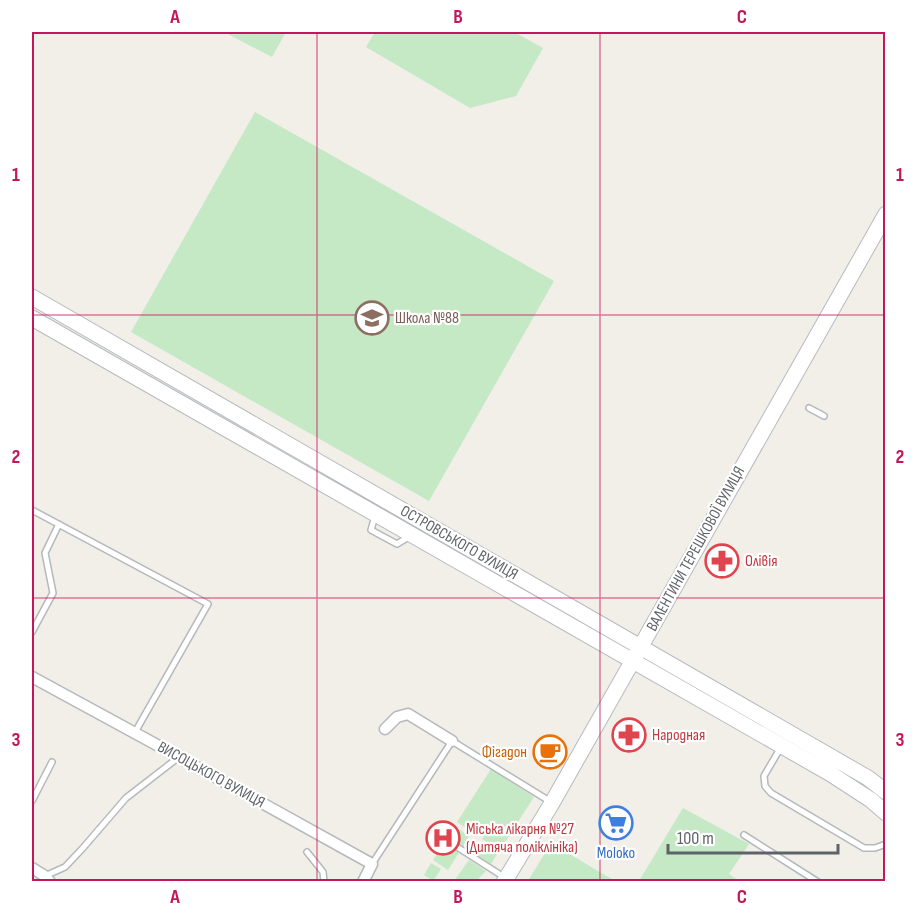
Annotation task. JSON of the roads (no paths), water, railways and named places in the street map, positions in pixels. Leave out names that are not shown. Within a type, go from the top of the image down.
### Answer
[{"type":"street","name":"ВАЛЕНТИНИ ТЕРЕШКОВОЇ ВУЛИЦЯ","points":[[507,881],[885,214]]},
{"type":"street","name":"ОСТРОВСЬКОГО ВУЛИЦЯ","points":[[32,297],[868,778],[885,792]]},
{"type":"street","name":"ОСТРОВСЬКОГО ВУЛИЦЯ","points":[[32,318],[831,774],[871,800],[885,813]]},
{"type":"street","name":"ВИСОЦЬКОГО ВУЛИЦЯ","points":[[32,678],[372,864]]},
{"type":"street","points":[[386,729],[397,717],[408,714],[452,741]]},
{"type":"street","points":[[363,882],[372,864]]},
{"type":"street","points":[[32,868],[48,879]]},
{"type":"lane","points":[[809,408],[824,416]]},
{"type":"lane","points":[[32,510],[208,604],[135,734]]},
{"type":"lane","points":[[32,632],[53,593],[45,553],[58,524]]},
{"type":"lane","points":[[372,864],[452,741],[552,803]]},
{"type":"lane","points":[[781,746],[764,777],[765,786],[771,794],[864,848],[875,848],[885,844]]},
{"type":"lane","points":[[48,879],[65,867],[126,798],[179,757]]},
{"type":"lane","points":[[32,801],[52,762]]},
{"type":"lane","points":[[744,835],[818,882]]},
{"type":"lane","points":[[443,837],[507,881]]},
{"type":"lane","points":[[308,852],[323,872],[324,882]]},
{"type":"place","name":"Школа №88","points":[[372,318]]},
{"type":"place","name":"Олівія","points":[[722,561]]},
{"type":"place","name":"Народная","points":[[629,735]]},
{"type":"place","name":"Фігадон","points":[[550,752]]},
{"type":"place","name":"Moloko","points":[[616,823]]},
{"type":"place","name":"Міська лікарня №27 (Дитяча поліклініка)","points":[[443,838]]}]
